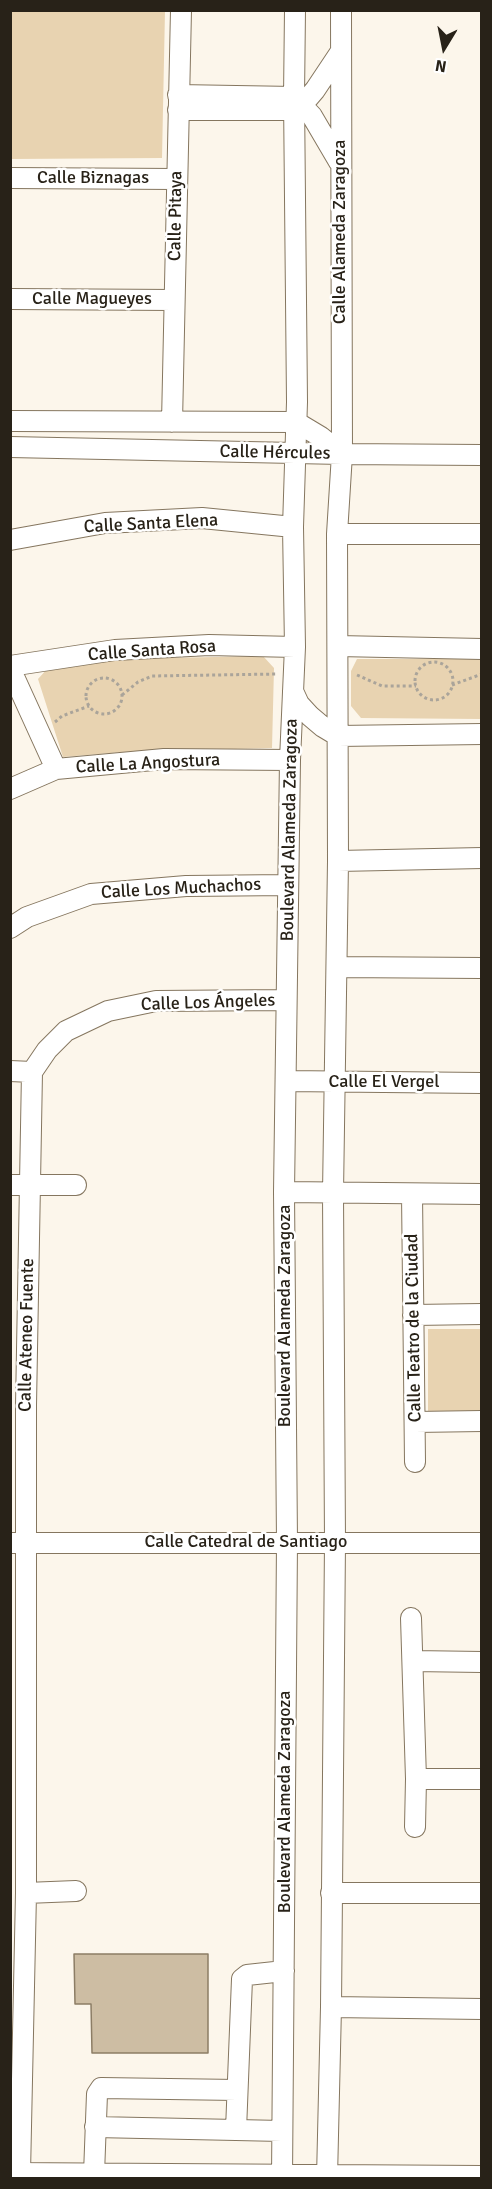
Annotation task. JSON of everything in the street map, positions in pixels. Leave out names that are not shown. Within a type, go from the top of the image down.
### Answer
[{"type":"street","name":"Calle Pitaya","points":[[172,422],[181,10]]},
{"type":"street","points":[[295,453],[296,10]]},
{"type":"street","name":"Calle Alameda Zaragoza","points":[[341,10],[342,454]]},
{"type":"street","points":[[178,103],[297,104],[315,90],[341,51]]},
{"type":"street","points":[[297,104],[316,122],[340,163]]},
{"type":"street","name":"Calle Biznagas","points":[[10,178],[176,179]]},
{"type":"street","name":"Calle Magueyes","points":[[10,299],[174,300]]},
{"type":"street","name":"Calle Hércules","points":[[10,421],[296,422],[321,437],[342,454]]},
{"type":"street","name":"Calle Hércules","points":[[10,447],[342,454]]},
{"type":"street","name":"Boulevard Alameda Zaragoza","points":[[282,2177],[287,1542],[284,1192],[290,760],[295,646],[293,526],[295,453]]},
{"type":"street","points":[[327,2177],[331,2007],[335,1542],[333,1193],[338,861],[337,534],[342,454],[482,455]]},
{"type":"street","name":"Calle Santa Elena","points":[[10,540],[105,523],[202,518],[293,526]]},
{"type":"street","points":[[337,534],[482,534]]},
{"type":"street","name":"Calle Santa Rosa","points":[[10,667],[115,650],[210,645],[295,646]]},
{"type":"street","points":[[338,654],[482,649]]},
{"type":"street","points":[[10,667],[56,769]]},
{"type":"street","points":[[294,682],[299,704],[323,727],[338,735],[482,734]]},
{"type":"street","name":"Calle La Angostura","points":[[10,789],[56,769],[164,759],[290,760]]},
{"type":"street","points":[[338,861],[482,858]]},
{"type":"street","name":"Calle Los Muchachos","points":[[10,928],[27,917],[91,894],[186,886],[288,885]]},
{"type":"street","points":[[337,967],[482,968]]},
{"type":"street","name":"Calle Los Ángeles","points":[[32,1072],[47,1050],[66,1031],[108,1011],[156,1001],[286,1000]]},
{"type":"street","points":[[10,1071],[32,1072]]},
{"type":"street","name":"Calle Ateneo Fuente","points":[[15,2173],[26,1893],[18,1542],[20,1185],[32,1072]]},
{"type":"street","name":"Calle El Vergel","points":[[286,1081],[482,1083]]},
{"type":"street","points":[[20,1185],[76,1185]]},
{"type":"street","points":[[284,1192],[482,1194]]},
{"type":"street","name":"Calle Teatro de la Ciudad","points":[[412,1194],[415,1462]]},
{"type":"street","points":[[413,1315],[482,1314]]},
{"type":"street","points":[[414,1422],[482,1421]]},
{"type":"street","name":"Calle Catedral de Santiago","points":[[18,1542],[482,1543]]},
{"type":"street","points":[[411,1618],[416,1779],[415,1827]]},
{"type":"street","points":[[413,1660],[482,1662]]},
{"type":"street","points":[[416,1779],[482,1779]]},
{"type":"street","points":[[26,1893],[76,1891]]},
{"type":"street","points":[[331,1893],[482,1893]]},
{"type":"street","points":[[236,2130],[242,1979],[247,1975],[284,1971]]},
{"type":"street","points":[[331,2007],[482,2009]]},
{"type":"street","points":[[94,2174],[97,2094],[101,2088],[237,2090]]},
{"type":"street","points":[[95,2127],[282,2131]]},
{"type":"street","points":[[15,2173],[282,2177],[482,2176]]},
{"type":"path","points":[[338,654],[361,678],[382,686],[416,686]]},
{"type":"path","points":[[430,663],[447,668],[453,678],[452,685],[446,696],[435,700],[423,696],[415,680],[420,669],[430,663]]},
{"type":"path","points":[[452,685],[482,674]]},
{"type":"path","points":[[122,694],[138,682],[152,676],[294,682]]},
{"type":"path","points":[[101,679],[113,680],[121,689],[120,706],[110,714],[98,714],[89,706],[86,695],[91,684],[101,679]]},
{"type":"path","points":[[40,734],[62,716],[89,706]]},
{"type":"shaded area","points":[[10,11],[165,11],[162,158],[11,159]]},
{"type":"shaded area","points":[[263,656],[274,668],[272,748],[123,752],[63,757],[38,679],[48,668],[69,660]]},
{"type":"shaded area","points":[[357,659],[481,659],[481,719],[361,718],[351,706],[351,671]]},
{"type":"shaded area","points":[[428,1329],[481,1329],[481,1413],[428,1412]]},
{"type":"building","points":[[74,1954],[208,1954],[208,2053],[92,2053],[91,2004],[75,2004]]}]
